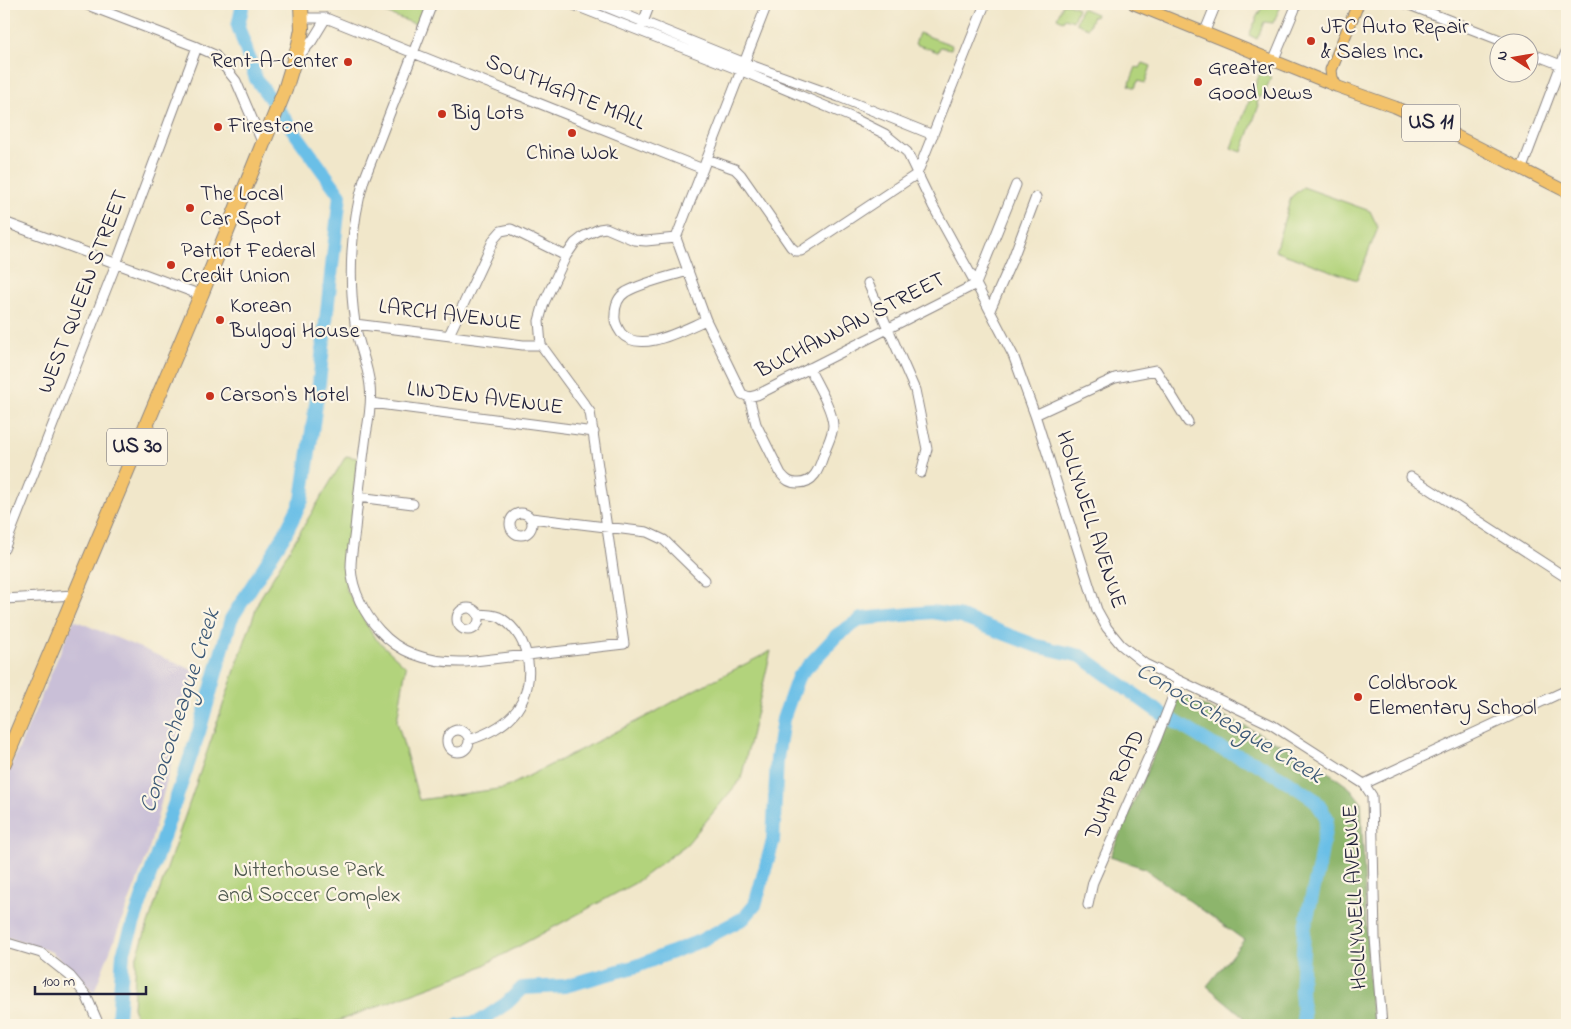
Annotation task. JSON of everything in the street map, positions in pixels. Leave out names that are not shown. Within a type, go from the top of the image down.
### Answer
[{"type":"highway","name":"US 30","points":[[4,763],[285,90],[300,37],[301,11]]},
{"type":"main road","name":"US 11","points":[[1134,4],[1420,118],[1567,192]]},
{"type":"main road","points":[[1318,78],[1325,76],[1331,70],[1358,4]]},
{"type":"main road","points":[[1331,70],[1336,86]]},
{"type":"street","points":[[85,4],[215,55],[236,81],[263,144]]},
{"type":"street","points":[[432,4],[368,169],[360,197],[354,242],[352,285],[355,324],[370,385],[371,403],[358,497],[351,567],[356,593],[366,615],[385,637],[400,648],[415,656],[448,663],[624,644],[590,412],[541,345],[538,321],[544,303],[566,256],[575,243],[584,236],[606,228],[634,240],[646,241],[676,238]]},
{"type":"street","points":[[571,4],[640,31],[743,67],[839,97],[933,135]]},
{"type":"street","points":[[599,4],[643,21],[743,67]]},
{"type":"street","points":[[640,31],[650,4]]},
{"type":"street","points":[[767,4],[676,238],[706,320],[746,396],[756,424],[781,474],[786,480],[794,483],[806,482],[813,478],[832,432],[833,424],[830,414],[809,368]]},
{"type":"street","points":[[708,159],[735,169],[791,248],[796,251],[802,251],[916,174],[985,4]]},
{"type":"street","points":[[1205,31],[1216,4]]},
{"type":"street","points":[[1274,59],[1297,4]]},
{"type":"street","points":[[1407,4],[1488,35]]},
{"type":"street","points":[[294,62],[312,41],[326,18],[301,11]]},
{"type":"street","name":"SOUTHGATE MALL","points":[[326,18],[703,169]]},
{"type":"street","name":"WEST QUEEN STREET","points":[[4,549],[116,264],[197,47]]},
{"type":"street","points":[[1522,168],[1567,49]]},
{"type":"street","points":[[1538,56],[1561,65]]},
{"type":"street","name":"HOLLYWELL AVENUE","points":[[743,67],[885,134],[907,152],[916,174],[1013,356],[1036,415],[1097,610],[1107,628],[1121,645],[1145,664],[1272,725],[1364,784],[1372,796],[1375,938],[1382,1025]]},
{"type":"street","points":[[976,284],[1016,185]]},
{"type":"street","points":[[990,310],[1013,258],[1036,198]]},
{"type":"street","points":[[4,222],[201,295]]},
{"type":"street","points":[[449,335],[494,239],[501,231],[511,230],[566,256]]},
{"type":"street","points":[[688,271],[624,293],[615,305],[614,319],[617,328],[627,339],[637,342],[648,342],[706,320]]},
{"type":"street","points":[[868,283],[889,328],[914,390],[928,450],[921,473]]},
{"type":"street","name":"BUCHANNAN STREET","points":[[746,396],[757,395],[976,284]]},
{"type":"street","name":"LARCH AVENUE","points":[[355,324],[523,346],[541,345]]},
{"type":"street","points":[[1036,415],[1115,378],[1156,370],[1188,422]]},
{"type":"street","name":"LINDEN AVENUE","points":[[371,403],[594,432]]},
{"type":"street","points":[[1411,477],[1567,578]]},
{"type":"street","points":[[358,497],[413,504]]},
{"type":"street","points":[[531,518],[647,532],[664,540],[705,580]]},
{"type":"street","points":[[4,599],[75,595]]},
{"type":"street","points":[[469,740],[484,735],[502,725],[516,711],[525,696],[529,679],[527,654],[516,631],[499,616],[478,614]]},
{"type":"street","name":"DUMP ROAD","points":[[1088,904],[1093,882],[1156,740],[1179,681]]},
{"type":"street","points":[[1364,784],[1567,690]]},
{"type":"street","points":[[4,942],[41,953],[70,976],[86,995],[99,1025]]},
{"type":"shaded area","points":[[74,620],[195,671],[148,853],[94,992],[52,952],[4,936],[4,783]]},
{"type":"green space","points":[[380,4],[427,4],[418,25],[386,13],[387,8]]},
{"type":"green space","points":[[1063,4],[1078,8],[1073,21],[1065,18],[1063,21],[1057,18]]},
{"type":"green space","points":[[1264,4],[1282,4],[1273,23],[1264,22],[1257,39],[1249,35]]},
{"type":"green space","points":[[1081,8],[1096,14],[1095,17],[1093,16],[1088,28],[1076,23]]},
{"type":"green space","points":[[919,33],[952,45],[951,49],[940,47],[938,52],[915,44]]},
{"type":"green space","points":[[1143,63],[1151,66],[1145,83],[1138,81],[1135,88],[1129,85],[1136,67],[1140,68]]},
{"type":"green space","points":[[1260,73],[1271,77],[1263,97],[1259,96],[1257,104],[1259,105],[1242,152],[1231,148]]},
{"type":"green space","points":[[1303,187],[1370,211],[1378,228],[1357,280],[1275,251],[1291,197]]},
{"type":"green space","name":"Nitterhouse Park and Soccer Complex","points":[[346,456],[357,458],[346,589],[374,637],[406,667],[397,721],[419,800],[505,788],[771,651],[741,779],[687,844],[635,883],[475,970],[327,1025],[139,1025],[133,1008],[136,959],[259,600]]},
{"type":"green space","points":[[1180,694],[1312,760],[1351,789],[1361,802],[1369,989],[1374,1025],[1245,1025],[1244,1017],[1207,986],[1244,940],[1144,868],[1110,857]]},
{"type":"waterway","name":"Conococheague Creek","points":[[120,1025],[118,1019],[123,954],[199,732],[231,619],[285,534],[302,500],[319,383],[340,195],[256,79],[238,26],[243,4]]},
{"type":"waterway","name":"Conococheague Creek","points":[[459,1025],[479,1022],[507,1003],[522,988],[565,986],[637,966],[700,941],[744,918],[755,905],[773,841],[777,759],[783,719],[798,677],[837,635],[861,619],[932,612],[961,617],[1037,646],[1081,656],[1156,710],[1213,745],[1256,763],[1315,800],[1327,818],[1319,866],[1304,930],[1301,991],[1304,1025]]},
{"type":"place","name":"JFC Auto Repair & Sales Inc.","points":[[1311,41]]},
{"type":"place","name":"Rent-A-Center","points":[[348,62]]},
{"type":"place","name":"Greater Good News","points":[[1198,82]]},
{"type":"place","name":"Big Lots","points":[[442,114]]},
{"type":"place","name":"Firestone","points":[[218,127]]},
{"type":"place","name":"China Wok","points":[[572,133]]},
{"type":"place","name":"The Local Car Spot","points":[[190,208]]},
{"type":"place","name":"Patriot Federal Credit Union","points":[[171,265]]},
{"type":"place","name":"Korean Bulgogi House","points":[[220,320]]},
{"type":"place","name":"Carson's Motel","points":[[210,396]]},
{"type":"place","name":"Coldbrook Elementary School","points":[[1358,697]]}]
